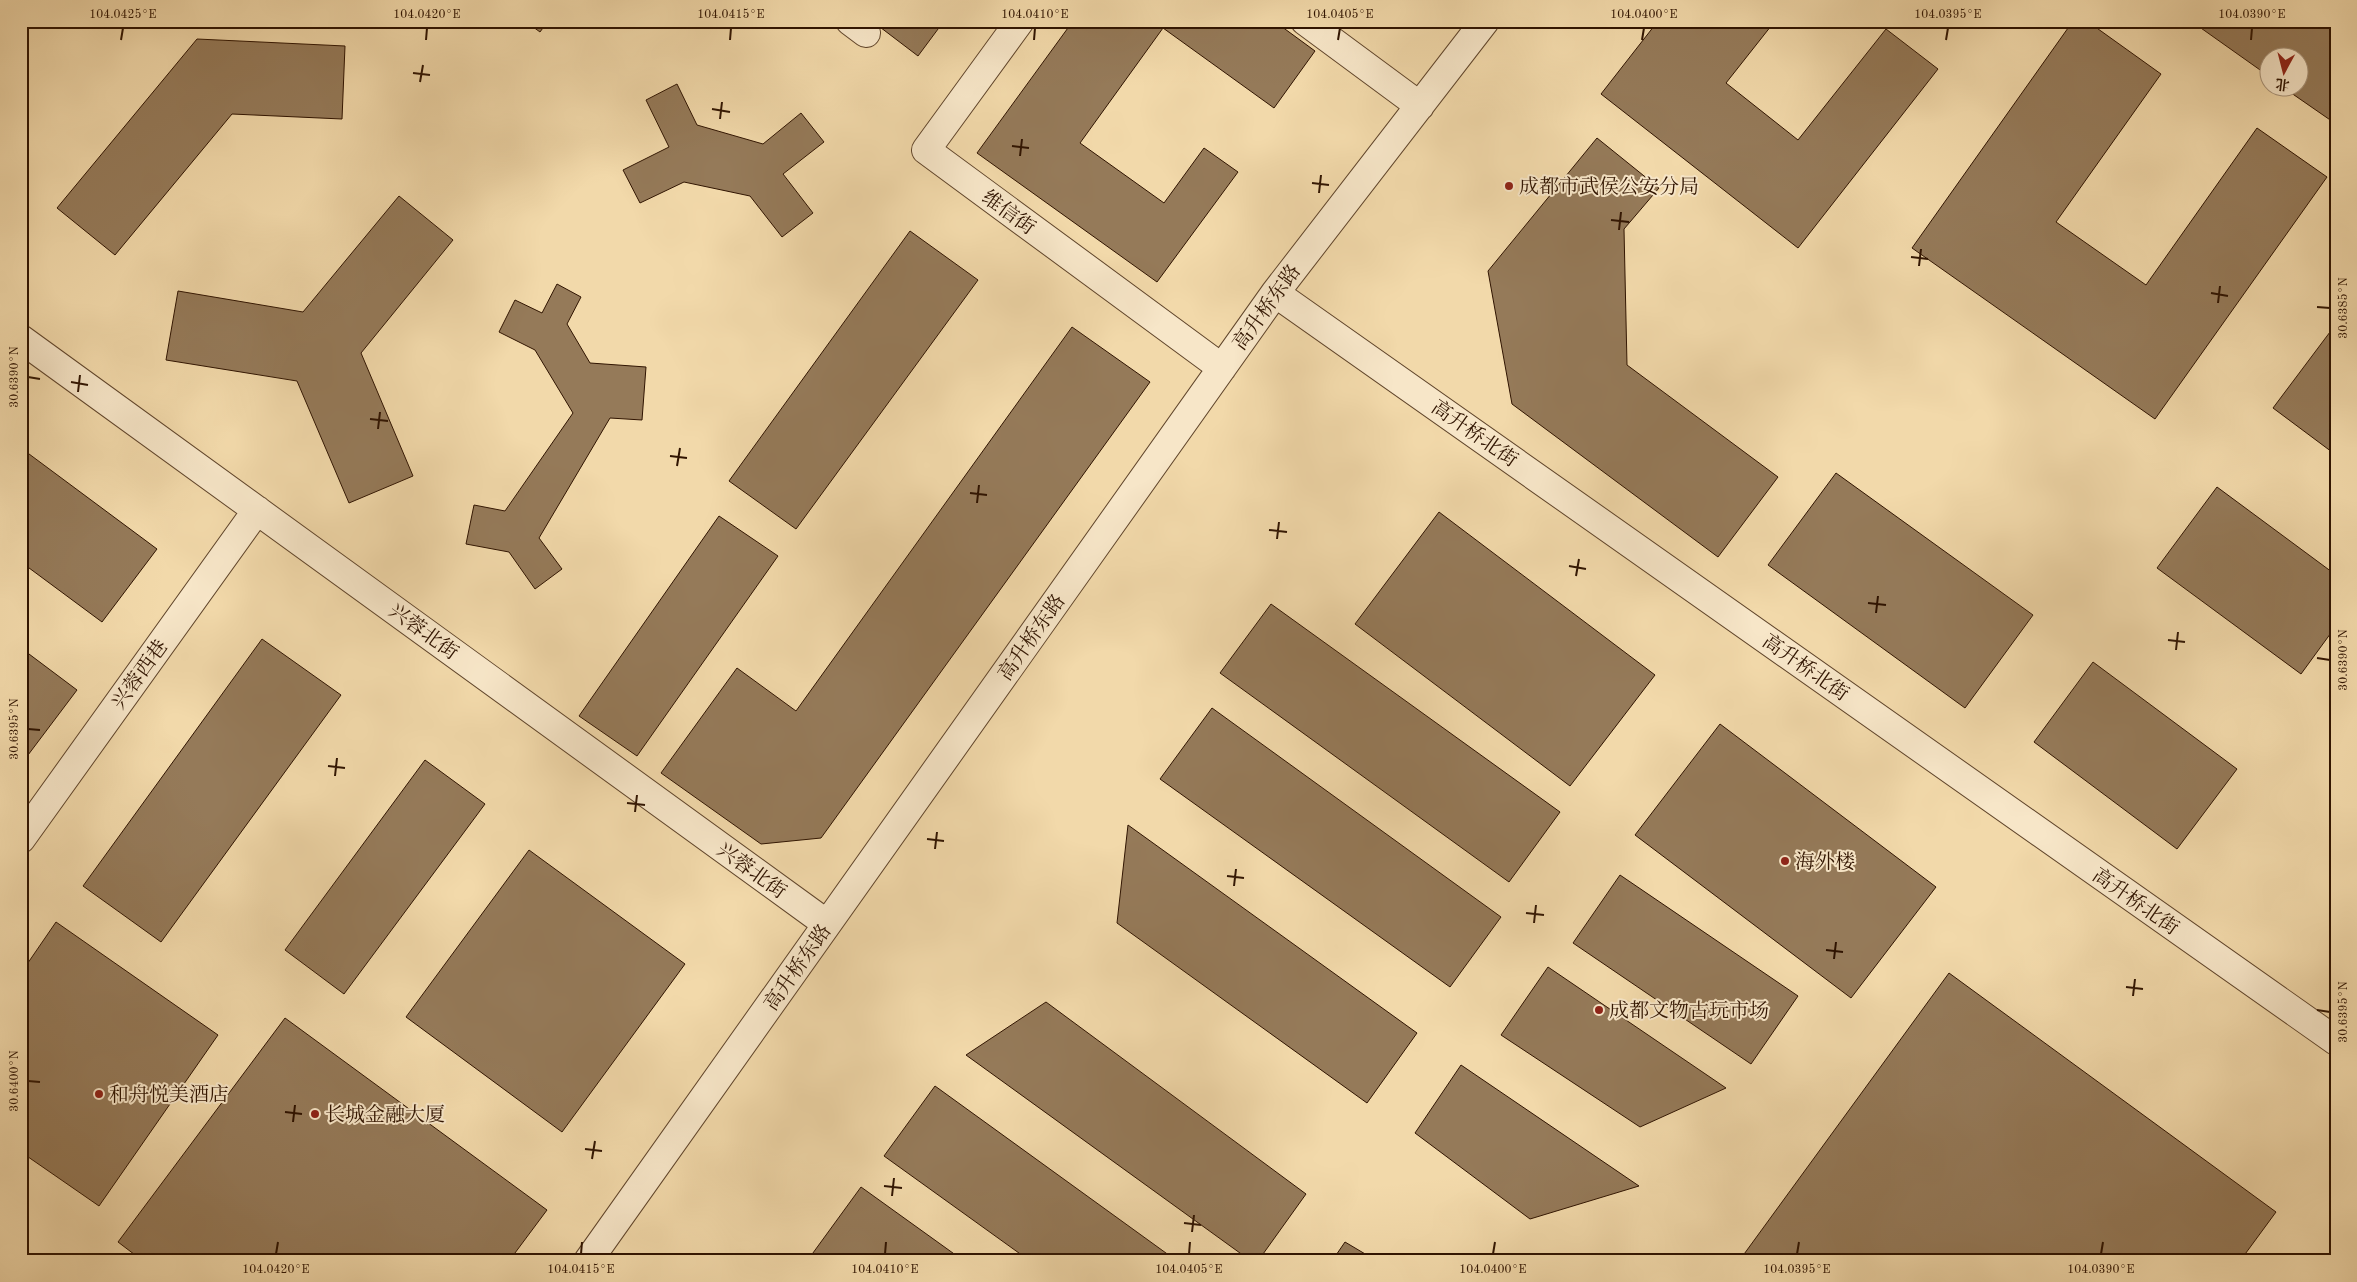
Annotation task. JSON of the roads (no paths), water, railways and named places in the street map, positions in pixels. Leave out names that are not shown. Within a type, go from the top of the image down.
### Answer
[{"type":"street","name":"维信街","points":[[1020,21],[926,150],[1222,368]]},
{"type":"street","points":[[1305,21],[1420,106]]},
{"type":"street","name":"高升桥东路","points":[[588,1261],[1276,293],[1486,21]]},
{"type":"street","name":"高升桥北街","points":[[1276,293],[2336,1041]]},
{"type":"street","name":"兴蓉北街","points":[[21,339],[827,924]]},
{"type":"street","name":"兴蓉西巷","points":[[21,839],[257,510]]},
{"type":"place","name":"成都市武侯公安分局","points":[[1509,186]]},
{"type":"place","name":"海外楼","points":[[1785,861]]},
{"type":"place","name":"成都文物古玩市场","points":[[1599,1010]]},
{"type":"place","name":"和舟悦美酒店","points":[[99,1094]]},
{"type":"place","name":"长城金融大厦","points":[[315,1114]]}]
